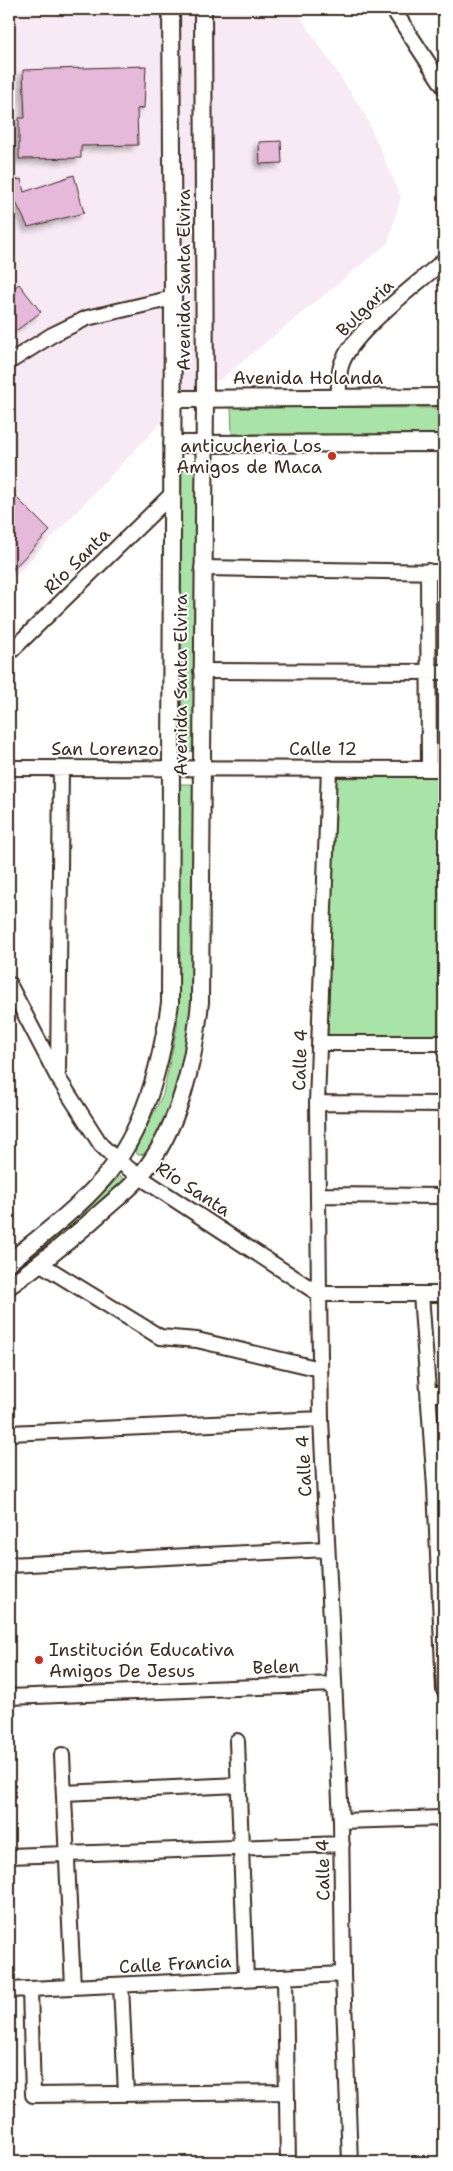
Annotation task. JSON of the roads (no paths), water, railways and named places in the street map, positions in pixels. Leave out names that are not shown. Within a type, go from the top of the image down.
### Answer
[{"type":"street","name":"Avenida Santa Elvira","points":[[9,1262],[61,1220],[103,1179],[117,1160],[143,1110],[156,1075],[164,1042],[170,1003],[173,298],[171,9]]},
{"type":"street","name":"Avenida Santa Elvira","points":[[9,1286],[41,1264],[140,1177],[167,1133],[186,1084],[196,1046],[200,1002],[201,671],[205,399],[203,9]]},
{"type":"street","points":[[393,9],[444,87]]},
{"type":"street","name":"Bulgaria","points":[[338,397],[340,367],[349,348],[368,327],[443,263]]},
{"type":"street","points":[[9,362],[52,335],[87,318],[173,298]]},
{"type":"street","name":"Avenida Holanda","points":[[172,400],[338,397],[444,398]]},
{"type":"street","points":[[172,444],[444,443]]},
{"type":"street","name":"Río Santa","points":[[9,653],[172,494]]},
{"type":"street","points":[[202,568],[444,572]]},
{"type":"street","points":[[428,571],[429,769]]},
{"type":"street","points":[[201,671],[444,672]]},
{"type":"street","name":"San Lorenzo","points":[[9,768],[201,768]]},
{"type":"street","points":[[58,1076],[60,768]]},
{"type":"street","name":"Calle 12","points":[[201,768],[444,769]]},
{"type":"street","name":"Calle 4","points":[[329,768],[317,1103],[318,1294],[321,1419],[342,1844],[343,1974],[350,2162]]},
{"type":"street","name":"Río Santa","points":[[9,984],[58,1076],[101,1145],[140,1177],[318,1294]]},
{"type":"street","points":[[319,1043],[444,1043]]},
{"type":"street","points":[[317,1103],[444,1104]]},
{"type":"street","points":[[318,1195],[444,1196]]},
{"type":"street","points":[[41,1264],[160,1336],[197,1340],[320,1369]]},
{"type":"street","points":[[318,1294],[444,1294]]},
{"type":"street","points":[[422,1294],[429,1394],[440,1487],[444,1690]]},
{"type":"street","points":[[429,1394],[444,1394]]},
{"type":"street","points":[[9,1434],[321,1419]]},
{"type":"street","points":[[9,1565],[327,1550]]},
{"type":"street","name":"Belen","points":[[9,1697],[334,1684]]},
{"type":"street","points":[[237,1742],[246,1979]]},
{"type":"street","points":[[62,1755],[73,1987]]},
{"type":"street","points":[[64,1793],[239,1785]]},
{"type":"street","points":[[341,1821],[444,1818]]},
{"type":"street","points":[[9,1856],[342,1844]]},
{"type":"street","name":"Calle Francia","points":[[9,1990],[343,1974]]},
{"type":"street","points":[[285,1978],[288,2162]]},
{"type":"street","points":[[121,1985],[126,2094]]},
{"type":"street","points":[[30,1989],[33,2095],[287,2092]]},
{"type":"place","name":"anticucheria Los Amigos de Maca","points":[[332,456]]},
{"type":"place","name":"Institución Educativa Amigos De Jesus","points":[[39,1660]]}]
